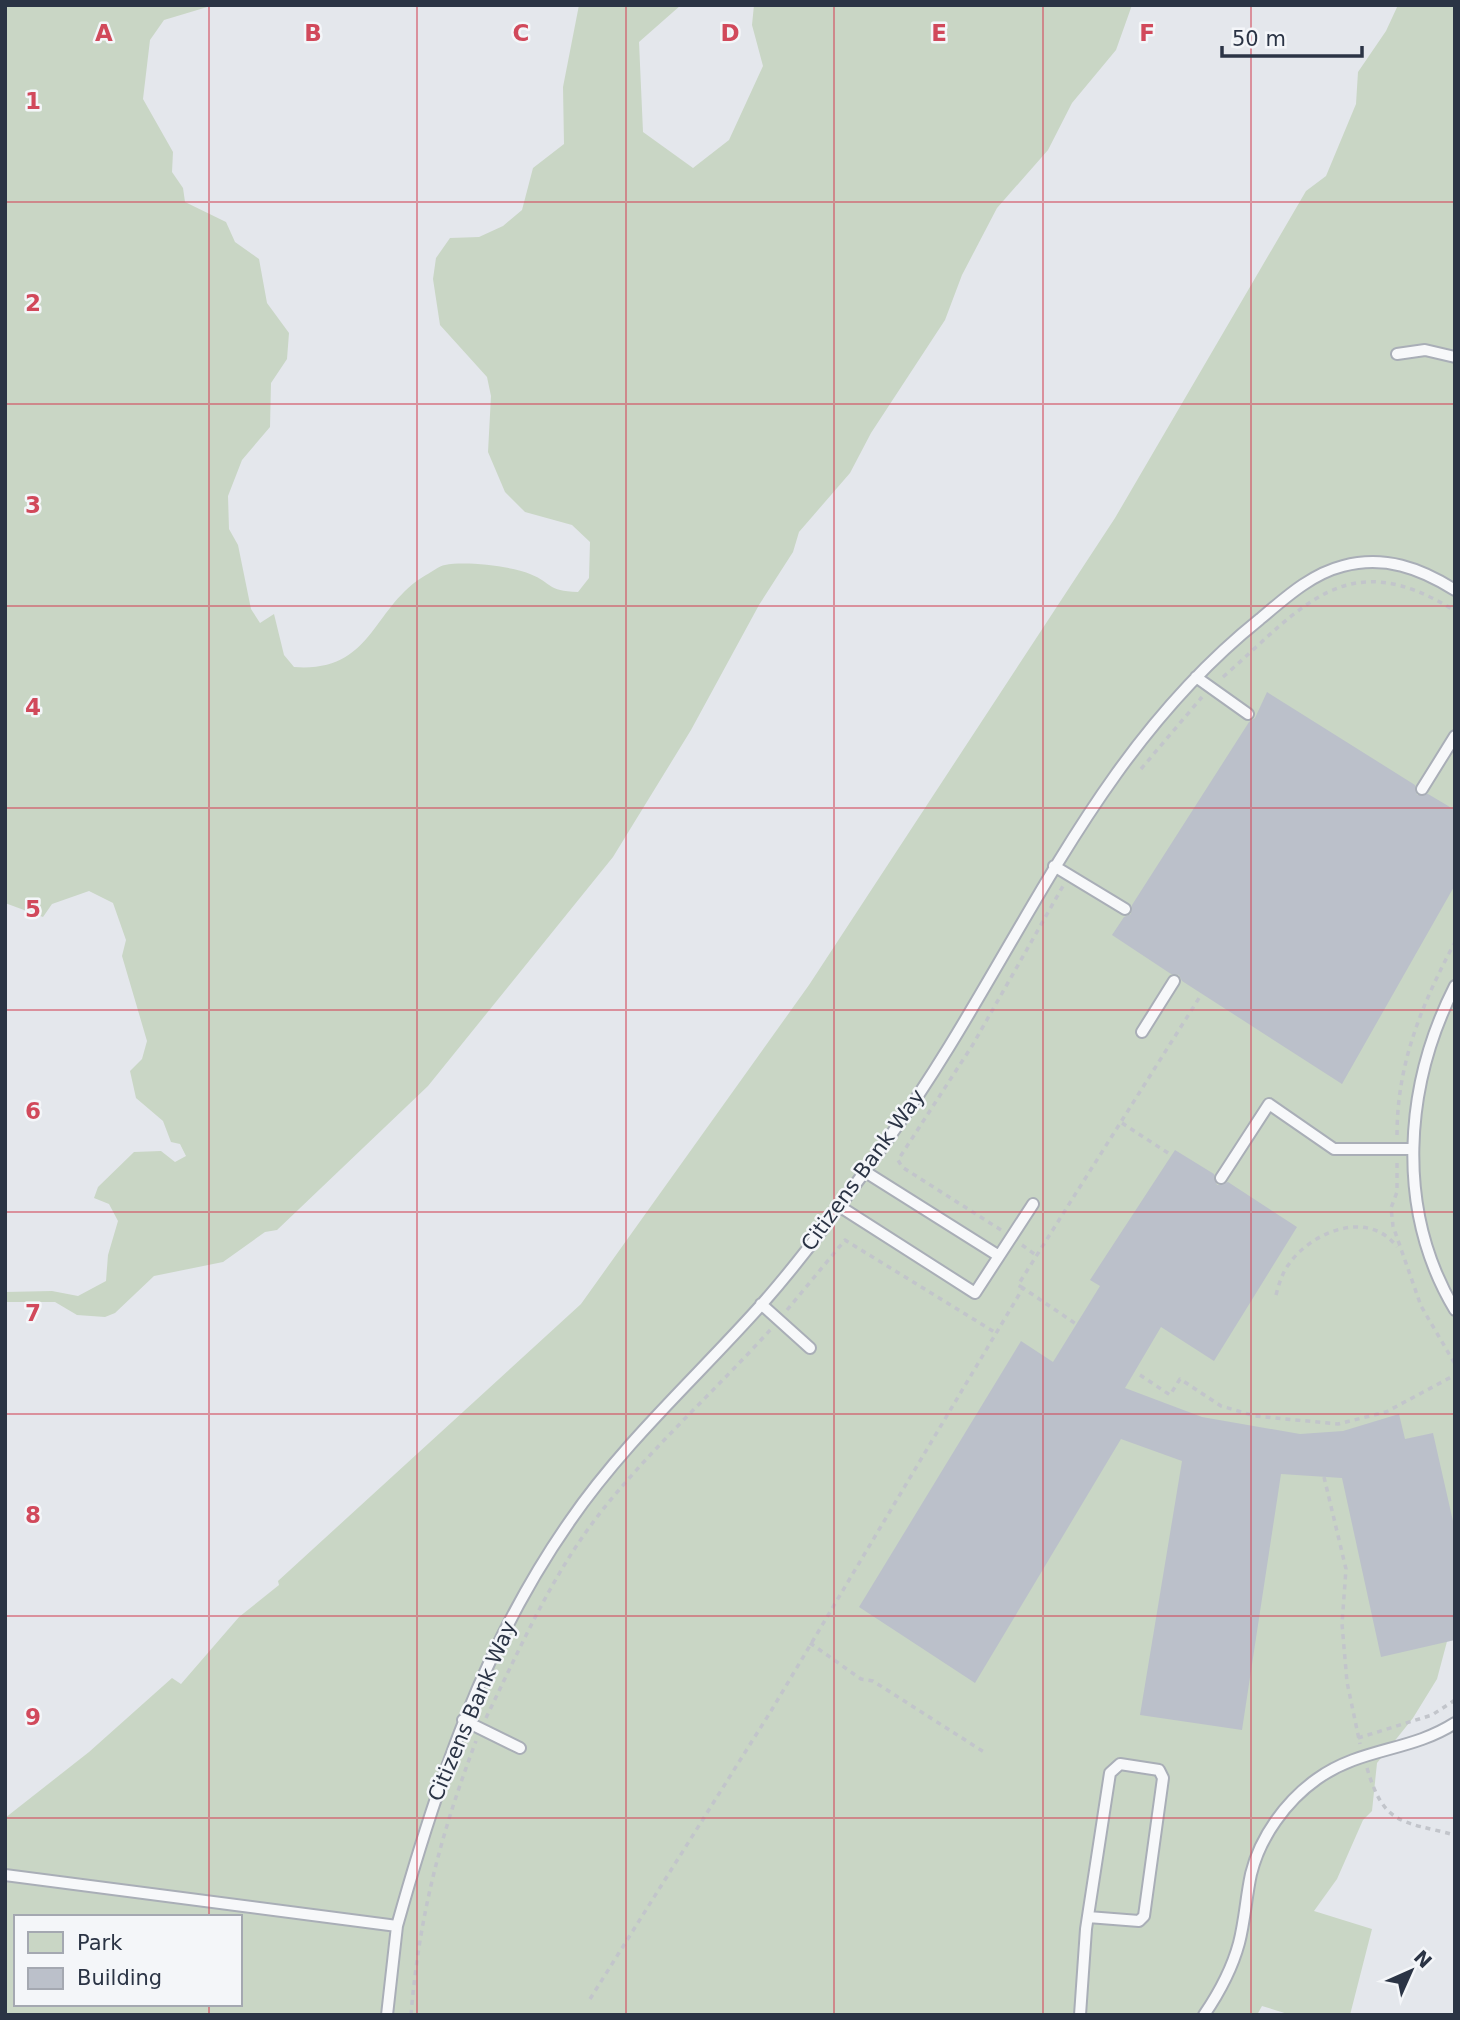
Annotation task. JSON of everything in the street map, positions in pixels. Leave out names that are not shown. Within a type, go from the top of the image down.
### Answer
[{"type":"lane","points":[[1397,354],[1425,350],[1455,357]]},
{"type":"lane","name":"Citizens Bank Way","points":[[387,2015],[397,1926],[428,1813],[463,1720],[501,1634],[570,1520],[631,1445],[761,1304],[864,1171],[939,1064],[1054,866],[1122,762],[1196,677],[1247,629],[1297,588],[1344,566],[1385,562],[1402,565],[1455,590]]},
{"type":"lane","points":[[1196,677],[1248,714]]},
{"type":"lane","points":[[1422,789],[1455,736]]},
{"type":"lane","points":[[1054,866],[1125,909]]},
{"type":"lane","points":[[1142,1032],[1174,981]]},
{"type":"lane","points":[[1455,986],[1423,1064],[1412,1149],[1422,1225],[1431,1257],[1455,1310]]},
{"type":"lane","points":[[1221,1178],[1269,1104],[1334,1149],[1412,1149]]},
{"type":"lane","points":[[864,1171],[999,1256]]},
{"type":"lane","points":[[839,1206],[975,1293],[1034,1203]]},
{"type":"lane","points":[[761,1304],[810,1348]]},
{"type":"lane","points":[[463,1720],[520,1748]]},
{"type":"lane","points":[[1204,2015],[1231,1966],[1239,1944],[1251,1874],[1261,1846],[1302,1792],[1328,1772],[1363,1754],[1425,1740],[1455,1723]]},
{"type":"lane","points":[[1080,2015],[1088,1917],[1110,1773],[1120,1764],[1159,1770],[1163,1778],[1144,1916],[1139,1921],[1088,1917]]},
{"type":"lane","points":[[5,1875],[397,1926]]},
{"type":"path","points":[[1139,772],[1210,688],[1310,601],[1346,584],[1367,581],[1402,584],[1455,611]]},
{"type":"path","points":[[1037,1256],[902,1167],[898,1160],[972,1046],[1070,876]]},
{"type":"path","points":[[1076,1324],[1018,1285],[1201,996]]},
{"type":"path","points":[[1122,1122],[1171,1155]]},
{"type":"path","points":[[1276,1295],[1282,1275],[1301,1250],[1335,1231],[1363,1227],[1379,1229],[1388,1235],[1400,1251]]},
{"type":"path","points":[[411,2015],[423,1919],[442,1833],[481,1728],[519,1648],[564,1567],[597,1517],[779,1320],[845,1240],[996,1333]]},
{"type":"path","points":[[590,1999],[771,1711],[1023,1288]]},
{"type":"path","points":[[1140,1375],[1170,1395],[1180,1379],[1221,1406],[1255,1416],[1338,1424],[1386,1412],[1455,1375]]},
{"type":"path","points":[[1324,1477],[1346,1569],[1342,1624],[1347,1682],[1358,1738],[1379,1804],[1398,1819],[1455,1835]]},
{"type":"path","points":[[810,1643],[861,1679],[873,1681],[987,1754]]},
{"type":"path","points":[[1358,1738],[1432,1715],[1455,1700]]},
{"type":"green space","points":[[5,5],[214,5],[164,20],[150,40],[143,99],[173,152],[172,172],[183,188],[185,202],[226,222],[235,242],[259,259],[267,303],[289,333],[287,359],[271,383],[270,427],[242,460],[228,496],[229,529],[238,545],[251,609],[260,623],[274,614],[284,655],[294,667],[320,666],[341,660],[356,649],[408,588],[443,566],[476,564],[512,569],[537,577],[555,588],[578,592],[589,578],[590,542],[572,525],[525,512],[505,492],[488,452],[491,396],[487,377],[440,325],[433,279],[436,258],[450,238],[479,237],[503,226],[522,210],[533,168],[564,144],[563,87],[579,5],[681,5],[639,42],[643,132],[693,168],[729,140],[763,66],[752,25],[754,5],[1132,5],[1116,50],[1072,103],[1048,150],[997,208],[962,275],[945,320],[871,433],[850,473],[799,532],[793,552],[759,605],[691,730],[613,857],[428,1086],[277,1230],[265,1232],[223,1262],[154,1276],[115,1313],[105,1317],[77,1315],[55,1302],[5,1302],[5,1292],[52,1291],[78,1296],[106,1281],[108,1255],[118,1221],[109,1204],[94,1198],[98,1187],[134,1152],[161,1151],[175,1162],[186,1156],[180,1144],[171,1142],[163,1121],[136,1098],[130,1071],[142,1059],[147,1041],[122,956],[126,940],[113,903],[89,891],[52,904],[43,917],[5,903]]},
{"type":"green space","points":[[1398,5],[1455,5],[1455,1624],[1449,1634],[1437,1679],[1413,1718],[1377,1763],[1372,1811],[1363,1820],[1337,1879],[1314,1911],[1372,1929],[1350,2015],[1291,2015],[1262,2006],[1257,2015],[5,2015],[5,1818],[89,1752],[172,1678],[181,1684],[239,1617],[279,1585],[278,1581],[581,1304],[809,985],[1115,518],[1306,191],[1326,176],[1356,104],[1358,72],[1386,31]]},
{"type":"building","points":[[1267,692],[1415,785],[1417,795],[1428,794],[1455,810],[1455,885],[1342,1084],[1182,981],[1179,975],[1171,974],[1112,935],[1124,917],[1131,914],[1132,905],[1249,722],[1255,718]]},
{"type":"building","points":[[1175,1150],[1214,1174],[1217,1185],[1228,1182],[1297,1227],[1214,1361],[1161,1327],[1125,1388],[1202,1417],[1300,1434],[1343,1431],[1399,1414],[1405,1439],[1433,1433],[1455,1530],[1455,1640],[1381,1657],[1342,1478],[1281,1474],[1242,1730],[1140,1715],[1182,1461],[1121,1439],[975,1683],[859,1607],[1021,1341],[1053,1362],[1100,1286],[1090,1280]]}]
